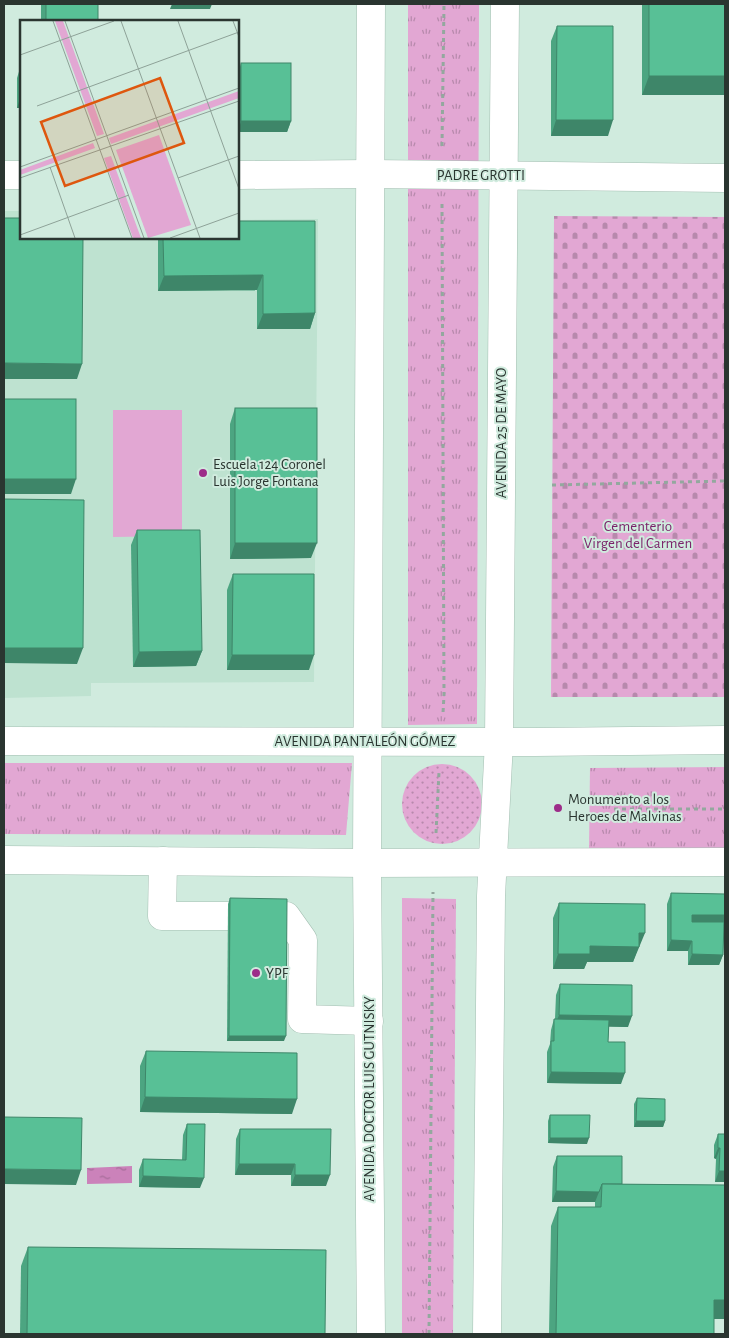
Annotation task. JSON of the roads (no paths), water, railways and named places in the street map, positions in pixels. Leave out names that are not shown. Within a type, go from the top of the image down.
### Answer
[{"type":"main road","points":[[367,863],[371,4]]},
{"type":"main road","name":"AVENIDA 25 DE MAYO","points":[[492,863],[500,742],[505,4]]},
{"type":"main road","name":"PADRE GROTTI","points":[[239,175],[370,174],[725,178]]},
{"type":"main road","points":[[4,175],[20,175]]},
{"type":"main road","name":"AVENIDA PANTALEÓN GÓMEZ","points":[[4,740],[440,742],[725,740]]},
{"type":"main road","points":[[4,860],[367,863],[725,862]]},
{"type":"main road","points":[[163,861],[162,916],[286,916],[303,940],[302,1019],[369,1021]]},
{"type":"main road","name":"AVENIDA DOCTOR LUIS GUTNISKY","points":[[367,863],[371,1334]]},
{"type":"main road","points":[[486,1334],[492,863]]},
{"type":"water","points":[[132,1166],[132,1183],[87,1184],[87,1168]]},
{"type":"place","name":"Escuela 124 Coronel Luis Jorge Fontana","points":[[203,473]]},
{"type":"place","name":"Monumento a los Heroes de Malvinas","points":[[558,808]]},
{"type":"place","name":"YPF","points":[[256,973]]},
{"type":"park label","name":"Cementerio Virgen del Carmen","points":[[638,534]]}]
